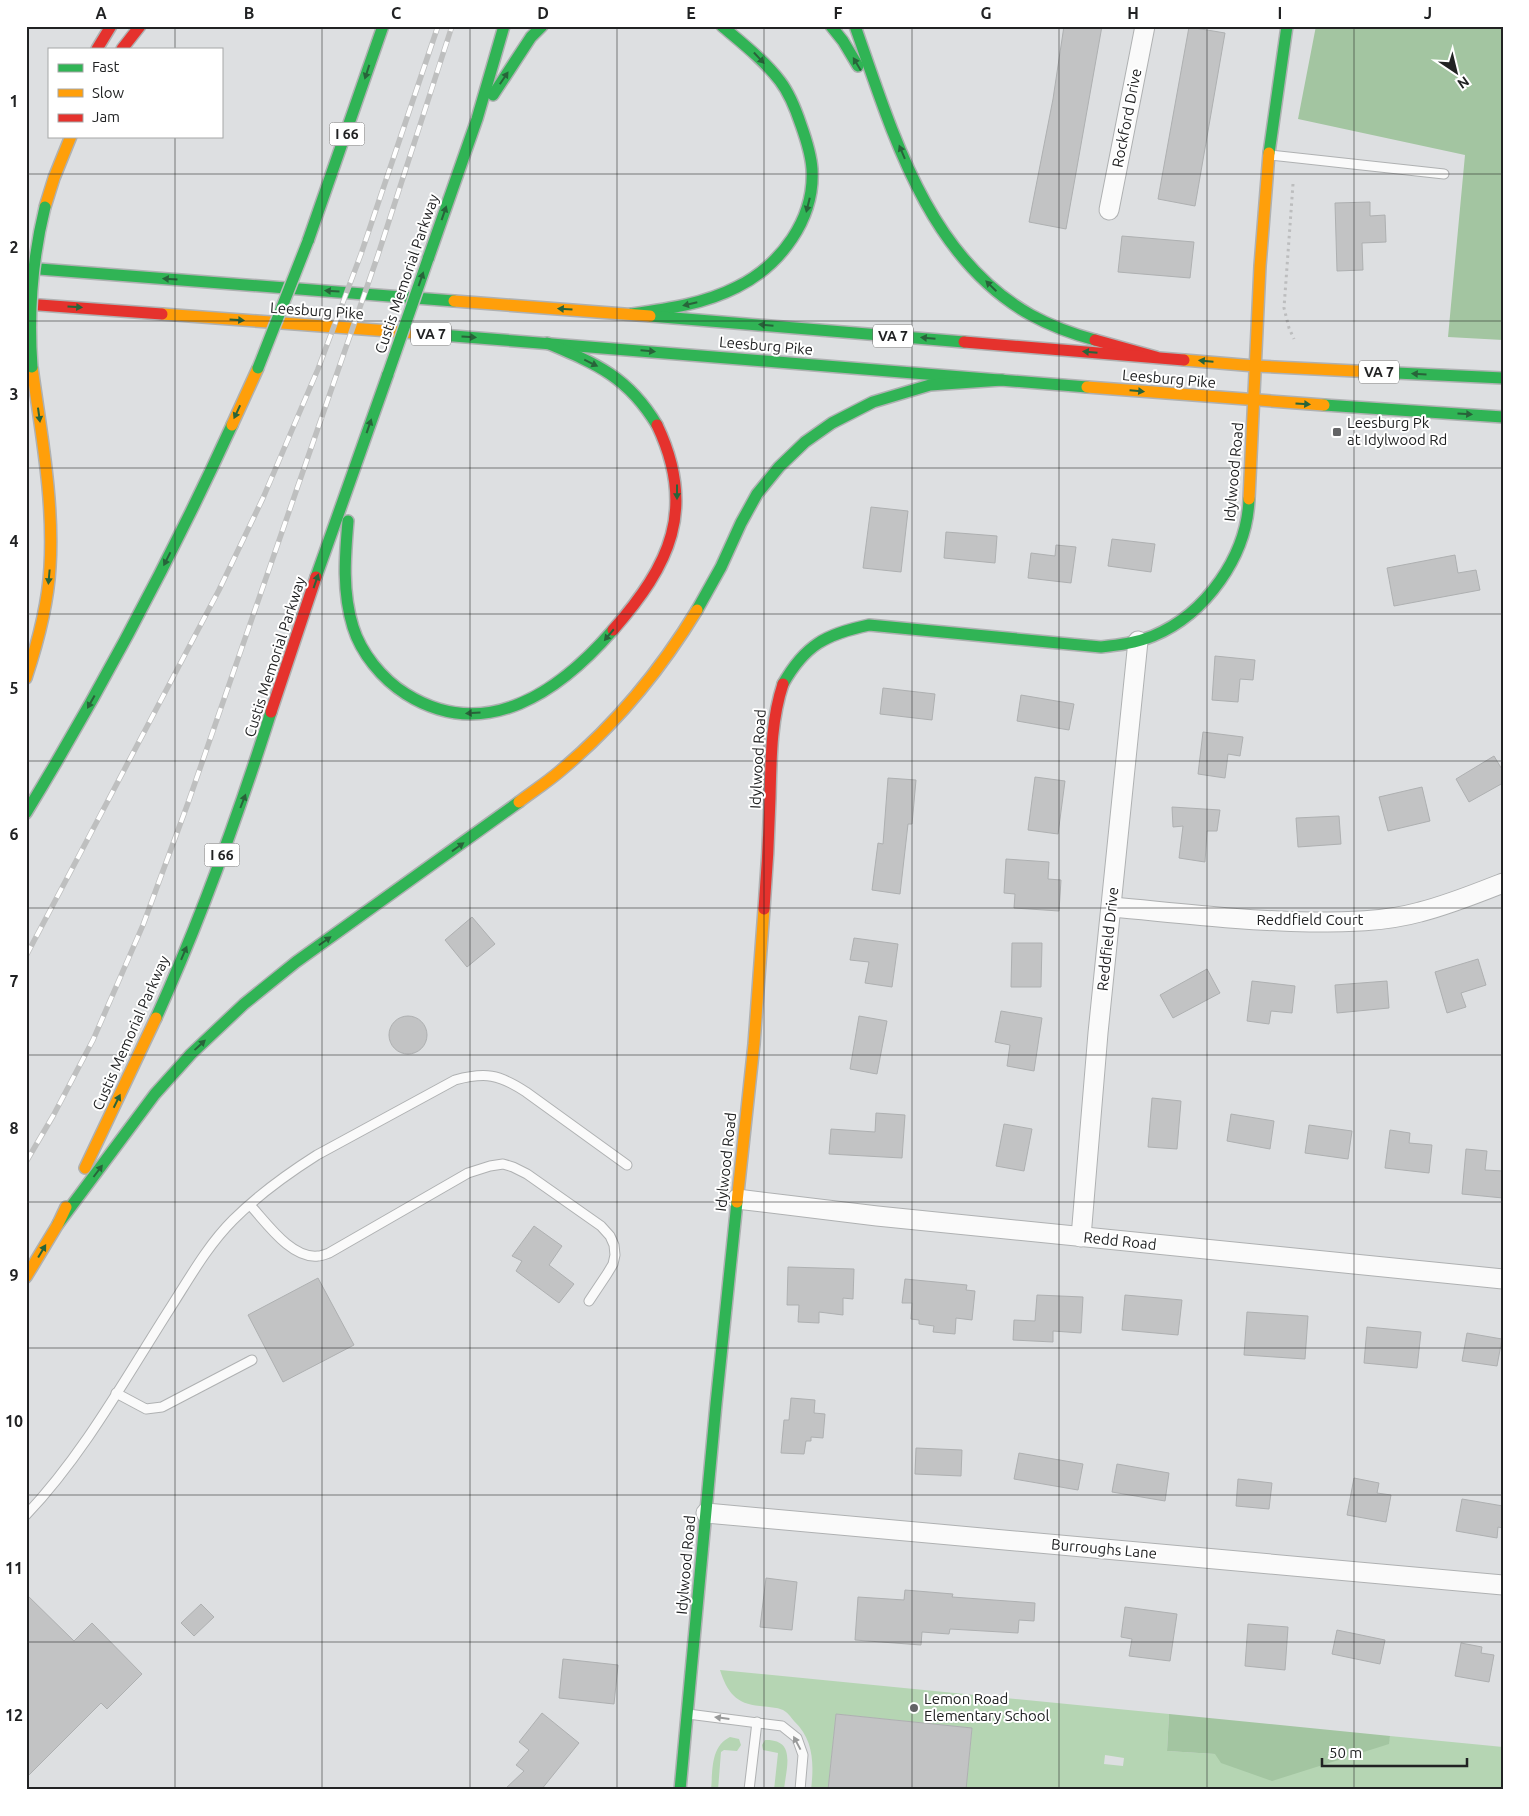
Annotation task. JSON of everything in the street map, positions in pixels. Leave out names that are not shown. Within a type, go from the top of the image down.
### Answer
[{"type":"main road","points":[[98,48],[111,26]]},
{"type":"main road","points":[[123,48],[140,26]]},
{"type":"main road","name":"I 66","points":[[26,814],[116,657],[193,506],[258,368],[308,241],[383,26]]},
{"type":"main road","name":"Custis Memorial Parkway","points":[[26,1277],[58,1224],[157,1015],[195,926],[245,795],[298,629],[477,119],[504,26]]},
{"type":"main road","points":[[477,119],[532,37],[542,26]]},
{"type":"main road","points":[[631,314],[693,304],[739,286],[768,267],[784,252],[798,233],[807,210],[812,186],[813,161],[804,130],[790,98],[780,82],[758,56],[722,26]]},
{"type":"main road","points":[[831,26],[843,41],[890,122]]},
{"type":"main road","points":[[855,26],[912,176],[937,223],[970,266],[998,294],[1030,315],[1063,329],[1156,357]]},
{"type":"main road","name":"Idylwood Road","points":[[680,1790],[737,1199],[754,1044],[768,857],[772,742],[777,702],[783,682],[794,665],[809,649],[828,636],[849,629],[869,626],[1101,647],[1138,641],[1162,632],[1182,620],[1203,600],[1221,578],[1234,557],[1244,533],[1249,507],[1263,214],[1275,97],[1287,26]]},
{"type":"main road","points":[[54,178],[60,138]]},
{"type":"main road","points":[[26,678],[38,641],[47,596],[51,538],[46,472],[32,366],[30,294],[36,243],[45,207],[70,138]]},
{"type":"main road","name":"Leesburg Pike","points":[[26,268],[631,314],[1255,366],[1503,378]]},
{"type":"main road","name":"Leesburg Pike","points":[[26,304],[547,343],[1254,401],[1503,417]]},
{"type":"main road","points":[[353,472],[344,560],[346,595],[351,624],[362,647],[378,670],[396,689],[418,702],[442,711],[468,714],[495,711],[520,704],[544,692],[574,670],[603,642],[633,606],[654,575],[670,542],[676,515],[678,488],[674,463],[666,440],[653,417],[624,384],[595,364],[547,343]]},
{"type":"main road","points":[[58,1224],[155,1094],[191,1054],[244,1004],[296,962],[558,773],[597,738],[631,701],[665,658],[696,612],[721,567],[741,522],[757,494],[779,466],[805,442],[832,423],[872,402],[930,385],[1002,380]]},
{"type":"street","name":"Rockford Drive","points":[[1109,210],[1145,26]]},
{"type":"street","name":"Reddfield Drive","points":[[1081,1237],[1098,1033],[1138,641]]},
{"type":"street","name":"Reddfield Court","points":[[1112,907],[1264,921],[1346,922],[1419,913],[1503,883]]},
{"type":"street","name":"Redd Road","points":[[737,1199],[1081,1237],[1503,1279]]},
{"type":"street","name":"Burroughs Lane","points":[[706,1513],[1503,1585]]},
{"type":"lane","points":[[1270,155],[1444,174]]},
{"type":"lane","points":[[26,1515],[68,1465],[205,1254],[232,1221],[250,1204],[295,1169],[455,1080],[473,1075],[491,1076],[509,1081],[627,1165]]},
{"type":"lane","points":[[250,1204],[282,1240],[294,1250],[306,1255],[317,1256],[329,1253],[468,1173],[503,1164],[527,1174],[601,1226],[610,1236],[614,1245],[615,1255],[613,1264],[588,1301]]},
{"type":"lane","points":[[116,1393],[146,1409],[162,1407],[252,1360]]},
{"type":"lane","points":[[687,1714],[782,1726],[797,1738],[803,1755],[800,1790]]},
{"type":"lane","points":[[750,1790],[757,1722]]},
{"type":"path","points":[[1293,184],[1284,308],[1289,328],[1294,338]]},
{"type":"green space","points":[[1316,26],[1503,26],[1503,340],[1448,337],[1465,155],[1298,119]]},
{"type":"green space","name":"Lemon Road Elementary School","points":[[720,1670],[1169,1714],[1167,1751],[1215,1754],[1388,1744],[1390,1736],[1503,1747],[1503,1790],[966,1790],[972,1728],[836,1714],[828,1790],[811,1790],[811,1753],[806,1736],[801,1728],[783,1710],[752,1705],[739,1700],[729,1691]],"holes":[[[1105,1755],[1124,1758],[1123,1766],[1104,1764]]]},
{"type":"green space","points":[[1169,1714],[1390,1736],[1389,1744],[1272,1781],[1221,1763],[1215,1754],[1167,1751]]},
{"type":"green space","points":[[730,1737],[739,1739],[741,1745],[737,1751],[724,1750],[721,1752],[718,1790],[711,1790],[716,1753],[724,1741]]},
{"type":"green space","points":[[765,1740],[782,1744],[786,1750],[787,1764],[784,1790],[774,1790],[778,1753],[763,1750],[762,1745]]},
{"type":"building","points":[[1064,26],[1102,26],[1066,229],[1029,222],[1053,99]]},
{"type":"building","points":[[1189,27],[1225,33],[1195,206],[1158,199]]},
{"type":"building","points":[[1370,202],[1370,216],[1385,215],[1386,242],[1362,243],[1363,270],[1337,271],[1335,203]]},
{"type":"building","points":[[1122,236],[1194,242],[1190,278],[1118,272]]},
{"type":"building","points":[[871,507],[908,511],[901,572],[863,568]]},
{"type":"building","points":[[946,532],[997,536],[995,563],[944,558]]},
{"type":"building","points":[[1112,539],[1155,544],[1151,572],[1108,566]]},
{"type":"building","points":[[1056,545],[1076,547],[1071,583],[1028,578],[1031,553],[1055,556]]},
{"type":"building","points":[[1455,555],[1458,573],[1476,570],[1480,590],[1394,606],[1387,568]]},
{"type":"building","points":[[1215,656],[1255,660],[1253,680],[1240,679],[1238,702],[1212,700]]},
{"type":"building","points":[[883,688],[935,694],[932,720],[880,714]]},
{"type":"building","points":[[1021,695],[1074,704],[1069,730],[1017,721]]},
{"type":"building","points":[[1203,732],[1243,737],[1240,756],[1228,754],[1225,778],[1198,774]]},
{"type":"building","points":[[1494,756],[1503,771],[1503,783],[1469,802],[1456,779]]},
{"type":"building","points":[[1035,777],[1065,781],[1058,834],[1028,830]]},
{"type":"building","points":[[888,778],[916,780],[912,824],[908,824],[900,894],[872,890],[878,843],[883,844]]},
{"type":"building","points":[[1422,787],[1430,821],[1388,831],[1379,797]]},
{"type":"building","points":[[1172,807],[1220,810],[1217,831],[1207,831],[1205,862],[1179,858],[1183,826],[1173,827]]},
{"type":"building","points":[[1339,816],[1341,844],[1298,847],[1296,818]]},
{"type":"building","points":[[1006,859],[1049,862],[1048,879],[1061,880],[1059,911],[1014,908],[1015,894],[1004,893]]},
{"type":"building","points":[[472,917],[495,944],[467,967],[445,940]]},
{"type":"building","points":[[854,938],[898,944],[892,987],[865,983],[869,962],[850,960]]},
{"type":"building","points":[[1012,943],[1042,943],[1041,987],[1011,987]]},
{"type":"building","points":[[1478,959],[1486,985],[1461,993],[1466,1007],[1447,1013],[1435,972]]},
{"type":"building","points":[[1207,969],[1220,993],[1173,1018],[1160,995]]},
{"type":"building","points":[[1252,981],[1295,986],[1292,1013],[1271,1011],[1269,1024],[1247,1021]]},
{"type":"building","points":[[1387,981],[1389,1008],[1337,1013],[1335,985]]},
{"type":"building","points":[[1001,1011],[1042,1018],[1034,1071],[1007,1066],[1010,1045],[995,1042]]},
{"type":"building","points":[[408,1016],[421,1022],[427,1035],[421,1048],[408,1054],[395,1048],[389,1035],[395,1022]]},
{"type":"building","points":[[859,1016],[887,1021],[877,1074],[850,1069]]},
{"type":"building","points":[[1152,1098],[1181,1101],[1177,1149],[1148,1147]]},
{"type":"building","points":[[876,1113],[905,1115],[902,1158],[829,1154],[831,1129],[875,1132]]},
{"type":"building","points":[[1231,1114],[1274,1121],[1270,1149],[1227,1141]]},
{"type":"building","points":[[1004,1124],[1032,1129],[1024,1171],[996,1166]]},
{"type":"building","points":[[1309,1125],[1352,1131],[1348,1159],[1305,1153]]},
{"type":"building","points":[[1390,1130],[1410,1133],[1409,1143],[1432,1145],[1429,1173],[1385,1168]]},
{"type":"building","points":[[1466,1149],[1487,1151],[1485,1170],[1503,1171],[1503,1198],[1462,1194]]},
{"type":"building","points":[[534,1226],[562,1246],[549,1265],[574,1284],[559,1303],[516,1271],[522,1261],[512,1256]]},
{"type":"building","points":[[788,1267],[854,1269],[853,1299],[843,1298],[843,1315],[819,1312],[819,1323],[798,1322],[799,1305],[787,1305]]},
{"type":"building","points":[[318,1278],[354,1345],[283,1382],[248,1315]]},
{"type":"building","points":[[905,1279],[967,1285],[966,1290],[975,1291],[972,1320],[956,1318],[955,1334],[933,1332],[934,1326],[919,1324],[919,1320],[911,1319],[912,1303],[902,1303]]},
{"type":"building","points":[[1037,1295],[1083,1297],[1081,1333],[1053,1331],[1053,1342],[1013,1340],[1014,1320],[1035,1321]]},
{"type":"building","points":[[1125,1295],[1182,1300],[1178,1335],[1122,1330]]},
{"type":"building","points":[[1247,1312],[1308,1316],[1305,1359],[1244,1355]]},
{"type":"building","points":[[1367,1327],[1421,1332],[1417,1368],[1364,1363]]},
{"type":"building","points":[[1467,1333],[1502,1339],[1497,1366],[1462,1361]]},
{"type":"building","points":[[791,1398],[815,1400],[814,1413],[825,1414],[823,1438],[811,1437],[811,1441],[806,1441],[804,1454],[781,1453],[784,1420],[789,1420]]},
{"type":"building","points":[[916,1448],[962,1450],[961,1476],[915,1474]]},
{"type":"building","points":[[1019,1453],[1083,1464],[1078,1490],[1014,1479]]},
{"type":"building","points":[[1117,1464],[1169,1473],[1165,1501],[1112,1492]]},
{"type":"building","points":[[1354,1478],[1379,1483],[1377,1493],[1391,1495],[1386,1522],[1347,1515]]},
{"type":"building","points":[[1238,1479],[1272,1483],[1269,1509],[1236,1506]]},
{"type":"building","points":[[1462,1499],[1503,1506],[1503,1528],[1498,1527],[1497,1538],[1456,1531]]},
{"type":"building","points":[[766,1578],[797,1582],[792,1630],[760,1627]]},
{"type":"building","points":[[905,1590],[953,1594],[952,1597],[1035,1603],[1034,1621],[1019,1620],[1018,1633],[950,1629],[949,1634],[922,1632],[921,1645],[855,1640],[858,1597],[904,1600]]},
{"type":"building","points":[[26,1594],[74,1641],[92,1623],[142,1674],[107,1709],[101,1703],[26,1778]]},
{"type":"building","points":[[201,1604],[214,1617],[194,1636],[181,1623]]},
{"type":"building","points":[[1125,1607],[1177,1614],[1170,1661],[1129,1656],[1132,1639],[1121,1637]]},
{"type":"building","points":[[1248,1624],[1288,1627],[1285,1670],[1245,1666]]},
{"type":"building","points":[[1337,1630],[1385,1640],[1380,1664],[1332,1654]]},
{"type":"building","points":[[1461,1643],[1482,1647],[1481,1653],[1494,1655],[1489,1682],[1455,1676]]},
{"type":"building","points":[[563,1659],[618,1665],[614,1704],[559,1698]]},
{"type":"building","points":[[542,1713],[579,1743],[541,1790],[504,1790],[524,1771],[516,1765],[529,1750],[519,1742]]},
{"type":"building","points":[[836,1714],[972,1728],[966,1790],[828,1790]]},
{"type":"railway","points":[[26,956],[219,590],[263,498],[318,369],[361,254],[438,26]]},
{"type":"railway","points":[[26,1162],[53,1116],[93,1040],[143,925],[188,803],[378,255],[452,26]]},
{"type":"traffic: fast","points":[[308,241],[383,26]]},
{"type":"traffic: fast","points":[[428,259],[477,119],[504,26]]},
{"type":"traffic: fast","points":[[493,95],[531,37],[542,26]]},
{"type":"traffic: fast","points":[[631,314],[672,308],[712,298],[753,278],[781,253],[801,223],[808,205],[811,188],[811,158],[803,130],[790,97],[784,86],[767,66],[722,26]]},
{"type":"traffic: fast","points":[[831,26],[843,41],[858,66]]},
{"type":"traffic: fast","points":[[855,26],[883,107],[900,148],[918,188],[939,226],[965,260],[995,290],[1046,323],[1095,340]]},
{"type":"traffic: fast","points":[[1269,153],[1287,26]]},
{"type":"traffic: fast","points":[[32,367],[32,286],[45,207]]},
{"type":"traffic: fast","points":[[258,368],[308,241]]},
{"type":"traffic: fast","points":[[388,374],[428,259]]},
{"type":"traffic: fast","points":[[26,268],[454,301]]},
{"type":"traffic: fast","points":[[650,316],[964,342]]},
{"type":"traffic: fast","points":[[416,333],[1087,387]]},
{"type":"traffic: fast","points":[[547,343],[581,358],[623,383],[635,395],[657,425]]},
{"type":"traffic: fast","points":[[1375,372],[1503,378]]},
{"type":"traffic: fast","points":[[316,577],[388,374]]},
{"type":"traffic: fast","points":[[697,610],[721,567],[741,523],[757,494],[779,467],[805,442],[832,423],[873,402],[930,385],[1002,380]]},
{"type":"traffic: fast","points":[[1324,405],[1503,417]]},
{"type":"traffic: fast","points":[[26,813],[82,718],[135,622],[185,524],[232,425]]},
{"type":"traffic: fast","points":[[783,684],[800,660],[818,643],[829,637],[869,625],[1101,647],[1134,642],[1153,636],[1172,626],[1190,613],[1220,581],[1232,562],[1241,541],[1249,499]]},
{"type":"traffic: fast","points":[[348,521],[345,561],[347,601],[353,627],[361,646],[374,665],[397,688],[436,708],[465,714],[493,712],[520,704],[570,673],[613,630]]},
{"type":"traffic: fast","points":[[156,1018],[173,981],[218,867],[271,712]]},
{"type":"traffic: fast","points":[[58,1224],[155,1094],[191,1054],[244,1004],[296,962],[519,802]]},
{"type":"traffic: fast","points":[[680,1790],[737,1202]]},
{"type":"traffic: slow","points":[[45,207],[70,138]]},
{"type":"traffic: slow","points":[[1249,499],[1260,266],[1269,153]]},
{"type":"traffic: slow","points":[[454,301],[650,316]]},
{"type":"traffic: slow","points":[[162,314],[416,333]]},
{"type":"traffic: slow","points":[[1184,360],[1255,366],[1375,372]]},
{"type":"traffic: slow","points":[[26,678],[45,609],[51,542],[46,467],[32,367]]},
{"type":"traffic: slow","points":[[232,425],[258,368]]},
{"type":"traffic: slow","points":[[1087,387],[1324,405]]},
{"type":"traffic: slow","points":[[519,802],[579,755],[617,717],[667,655],[697,610]]},
{"type":"traffic: slow","points":[[737,1202],[754,1044],[764,909]]},
{"type":"traffic: slow","points":[[85,1168],[156,1018]]},
{"type":"traffic: slow","points":[[26,1277],[66,1207]]},
{"type":"traffic: jam","points":[[98,48],[111,26]]},
{"type":"traffic: jam","points":[[123,48],[140,26]]},
{"type":"traffic: jam","points":[[26,304],[162,314]]},
{"type":"traffic: jam","points":[[1095,340],[1156,357]]},
{"type":"traffic: jam","points":[[964,342],[1184,360]]},
{"type":"traffic: jam","points":[[613,630],[650,582],[663,559],[671,535],[676,510],[675,483],[669,455],[657,425]]},
{"type":"traffic: jam","points":[[271,712],[316,577]]},
{"type":"traffic: jam","points":[[764,909],[772,740],[783,684]]},
{"type":"place","name":"Leesburg Pk at Idylwood Rd","points":[[1337,432]]},
{"type":"place","name":"Lemon Road Elementary School","points":[[914,1708]]}]
